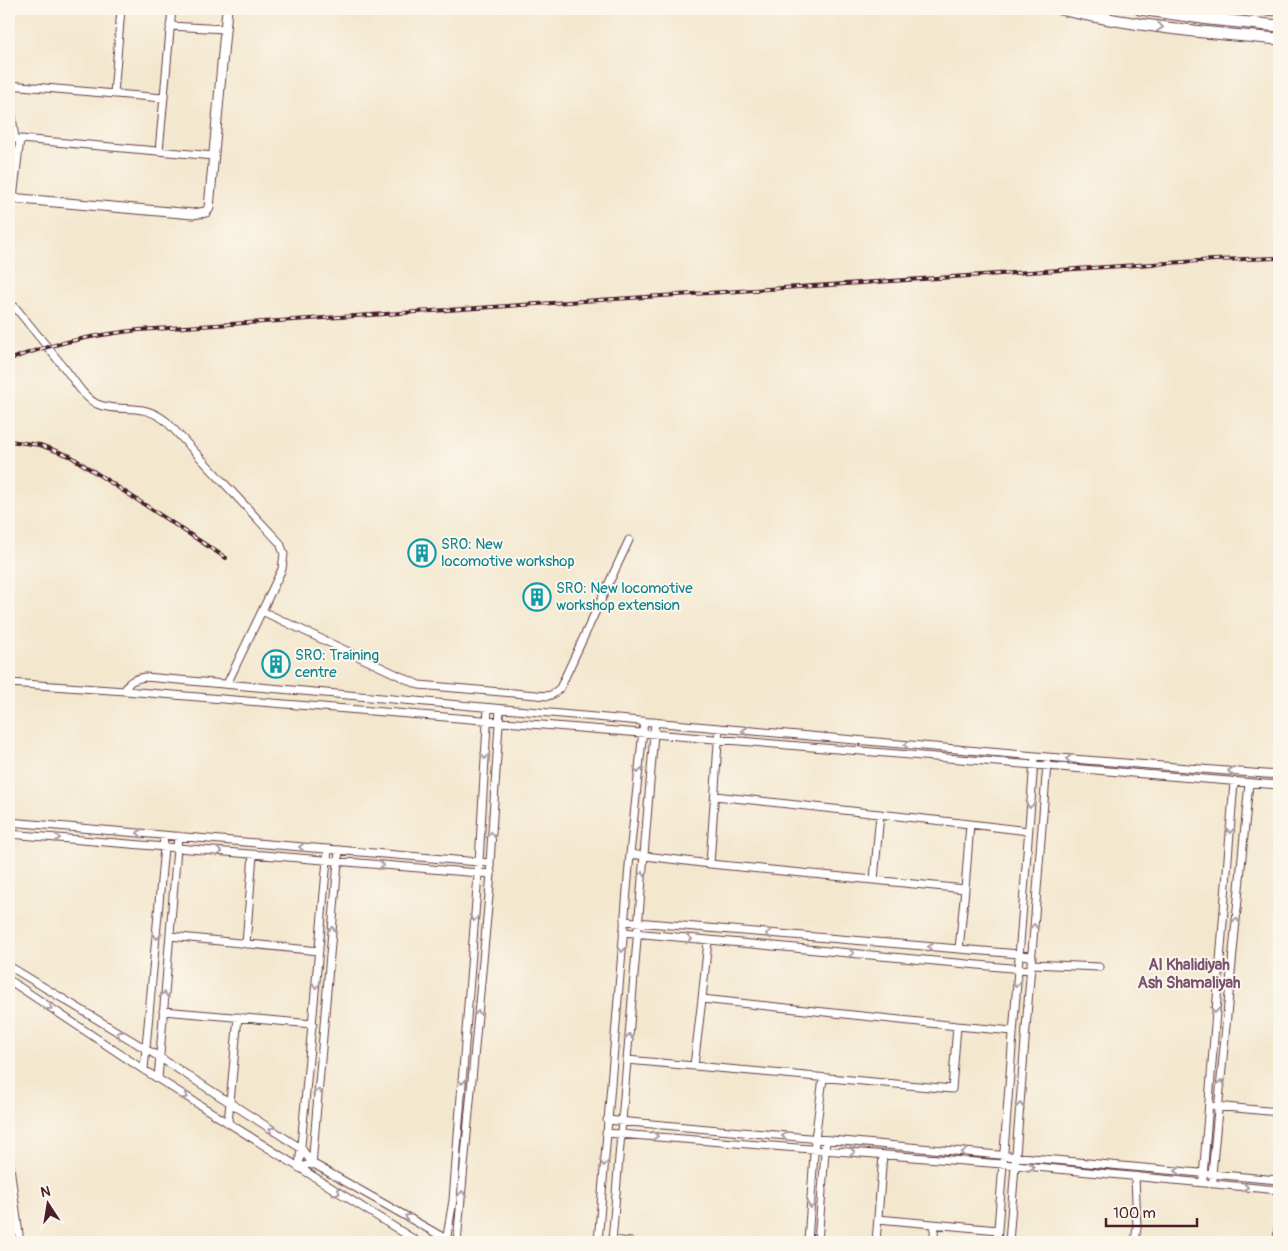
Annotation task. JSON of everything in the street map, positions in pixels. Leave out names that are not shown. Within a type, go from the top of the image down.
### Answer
[{"type":"main road","points":[[1060,9],[1144,25],[1228,35],[1279,38]]},
{"type":"main road","points":[[1140,9],[1209,19],[1279,26]]},
{"type":"main road","points":[[1264,9],[1279,10]]},
{"type":"street","points":[[114,94],[121,9]]},
{"type":"street","points":[[159,151],[172,9]]},
{"type":"street","points":[[9,94],[15,139],[11,198],[202,214],[209,208],[227,9]]},
{"type":"street","points":[[170,26],[225,29]]},
{"type":"street","points":[[9,85],[163,98]]},
{"type":"street","points":[[15,139],[214,156]]},
{"type":"street","points":[[9,306],[15,307],[93,402],[109,407],[146,410],[161,417],[276,539],[283,549],[284,564],[227,684]]},
{"type":"street","points":[[262,612],[418,685],[548,696],[560,688],[629,540]]},
{"type":"street","points":[[125,691],[127,685],[133,679],[145,677],[1047,758],[1279,775]]},
{"type":"street","points":[[9,682],[1279,785]]},
{"type":"street","points":[[9,966],[159,1057],[302,1149],[312,1163],[447,1241],[453,1200],[479,862],[488,708]]},
{"type":"street","points":[[457,1242],[491,874],[490,863],[500,709]]},
{"type":"street","points":[[598,1242],[623,932],[644,721]]},
{"type":"street","points":[[631,1242],[612,1241],[655,722]]},
{"type":"street","points":[[710,864],[719,728]]},
{"type":"street","points":[[997,1242],[1034,756]]},
{"type":"street","points":[[1009,1242],[1047,758]]},
{"type":"street","points":[[1202,1183],[1234,782]]},
{"type":"street","points":[[1214,1184],[1212,1174],[1249,783]]},
{"type":"street","points":[[715,796],[1028,831]]},
{"type":"street","points":[[874,880],[880,814]]},
{"type":"street","points":[[9,822],[490,863]]},
{"type":"street","points":[[959,949],[970,824]]},
{"type":"street","points":[[9,834],[491,874]]},
{"type":"street","points":[[144,1070],[164,847],[163,835]]},
{"type":"street","points":[[158,1078],[178,836]]},
{"type":"street","points":[[299,1168],[328,849]]},
{"type":"street","points":[[311,1175],[339,850]]},
{"type":"street","points":[[246,944],[252,854]]},
{"type":"street","points":[[630,854],[710,864],[965,889]]},
{"type":"street","points":[[158,917],[172,917]]},
{"type":"street","points":[[624,922],[1019,954],[1031,963]]},
{"type":"street","points":[[623,932],[637,935],[1018,968],[1031,963],[1099,967]]},
{"type":"street","points":[[170,936],[319,951]]},
{"type":"street","points":[[694,1066],[708,941]]},
{"type":"street","points":[[9,980],[144,1070],[418,1242]]},
{"type":"street","points":[[702,999],[1013,1031]]},
{"type":"street","points":[[163,1011],[313,1024]]},
{"type":"street","points":[[228,1122],[238,1018]]},
{"type":"street","points":[[627,1060],[952,1089],[957,1026]]},
{"type":"street","points":[[808,1242],[815,1139],[823,1078]]},
{"type":"street","points":[[1208,1106],[1279,1112]]},
{"type":"street","points":[[607,1120],[1003,1156],[1015,1161],[1135,1176],[1279,1190]]},
{"type":"street","points":[[606,1133],[1002,1164],[1015,1161],[1203,1173],[1279,1180]]},
{"type":"street","points":[[818,1242],[826,1140]]},
{"type":"street","points":[[876,1242],[883,1155]]},
{"type":"street","points":[[9,1159],[20,1242]]},
{"type":"street","points":[[299,1168],[312,1163]]},
{"type":"street","points":[[1135,1176],[1137,1227],[1135,1242]]},
{"type":"street","points":[[1277,1242],[1279,1218]]},
{"type":"street","points":[[878,1219],[998,1230]]},
{"type":"street","points":[[933,1242],[934,1225]]},
{"type":"railway","points":[[9,360],[73,340],[139,330],[1214,260],[1279,258]]},
{"type":"railway","points":[[9,441],[40,445],[70,456],[226,558]]},
{"type":"place","name":"SRO: New locomotive workshop","points":[[422,553]]},
{"type":"place","name":"SRO: New locomotive workshop extension","points":[[537,597]]},
{"type":"place","name":"SRO: Training centre","points":[[276,664]]},
{"type":"district","name":"Al Khalidiyah Ash Shamaliyah","points":[[1189,973]]}]
